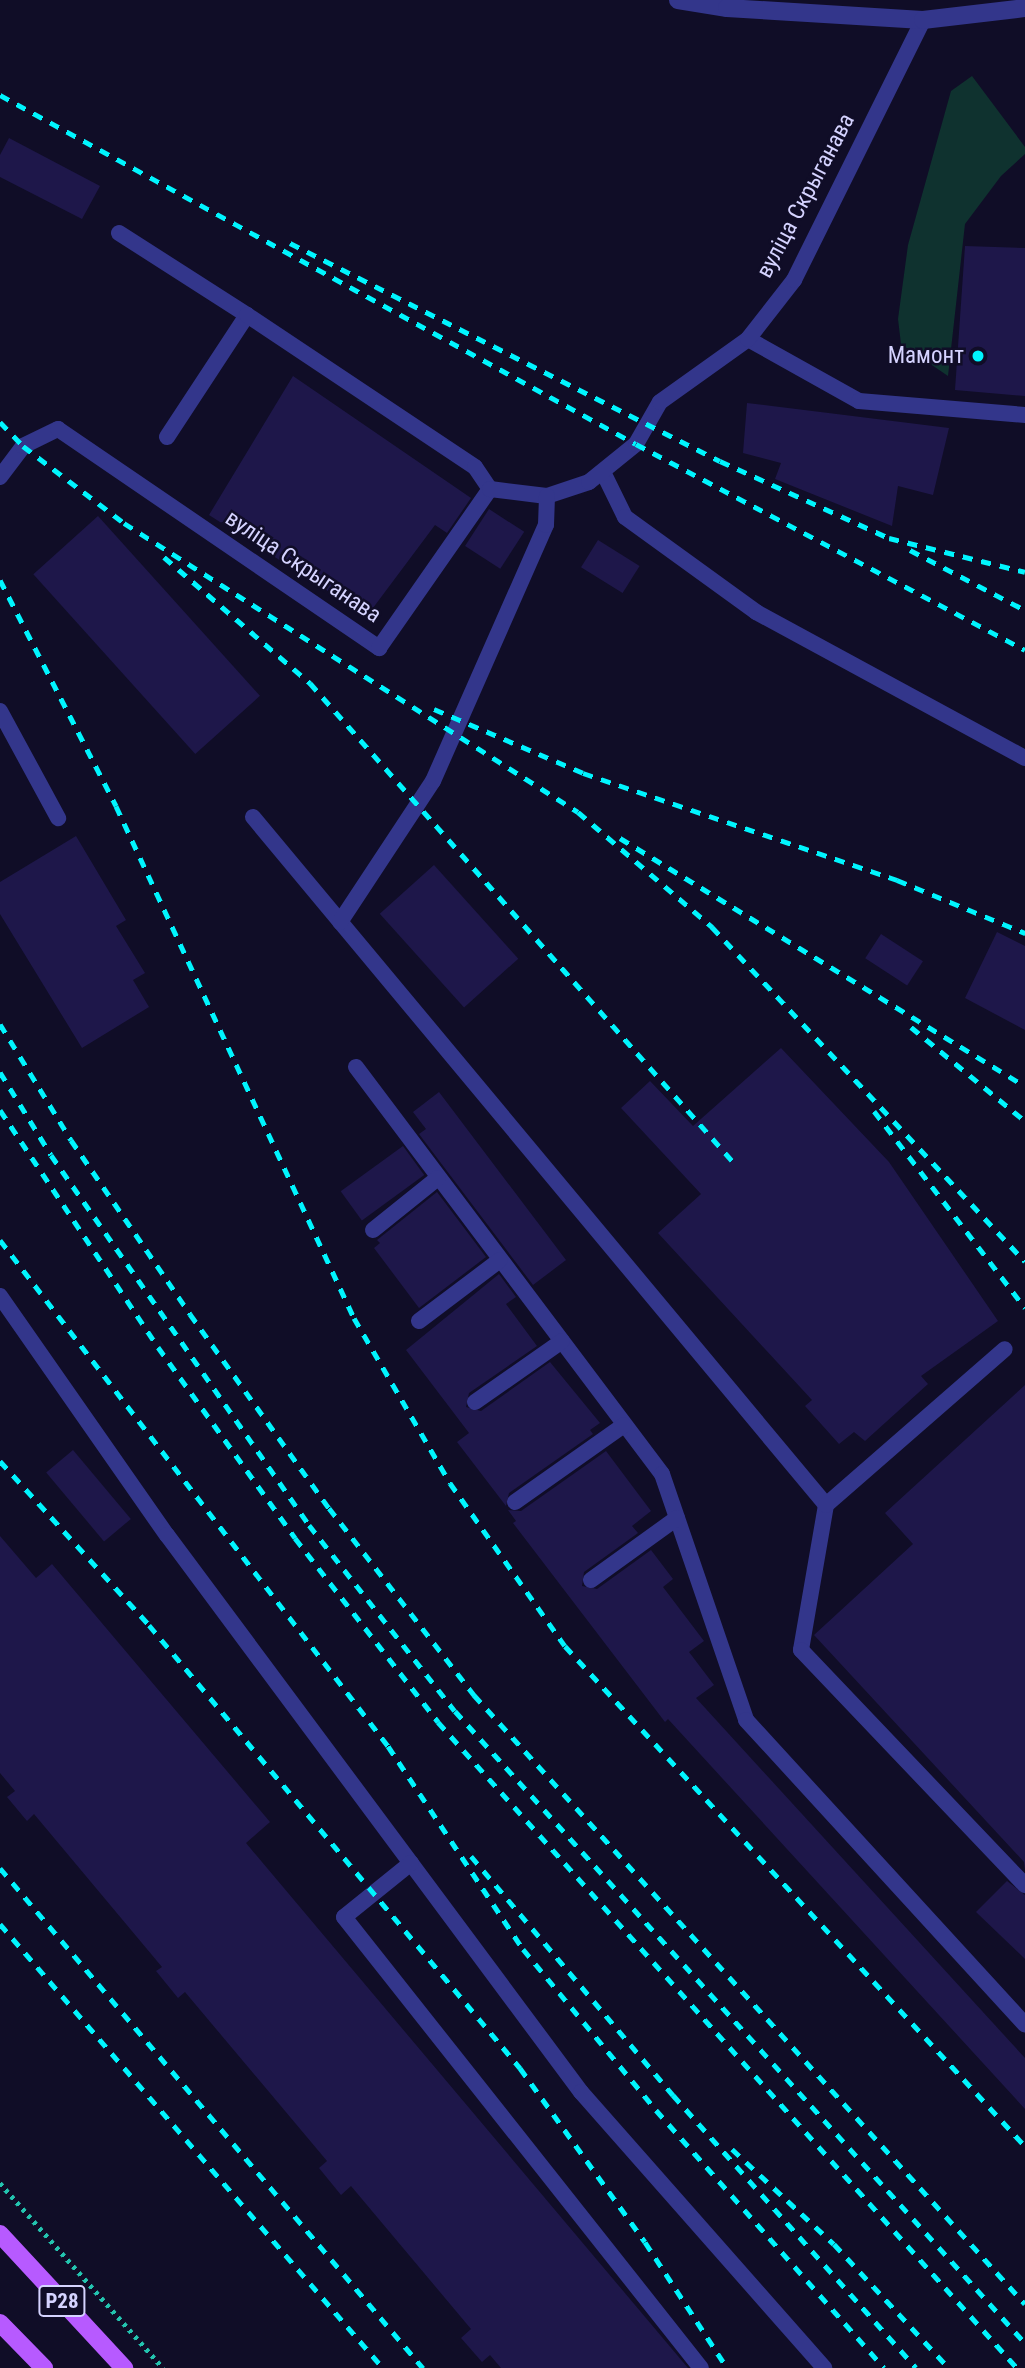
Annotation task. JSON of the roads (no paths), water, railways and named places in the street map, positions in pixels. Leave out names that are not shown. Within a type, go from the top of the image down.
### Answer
[{"type":"main road","name":"Р28","points":[[0,2234],[124,2368]]},
{"type":"main road","name":"Р28","points":[[0,2323],[44,2368]]},
{"type":"street","points":[[678,0],[727,8],[923,20],[1025,8]]},
{"type":"lane","name":"вуліца Скрыганава","points":[[0,477],[23,446],[58,429],[379,648],[490,489],[547,496],[571,492],[603,472],[636,444],[660,402],[748,338],[794,280],[923,20]]},
{"type":"lane","points":[[119,233],[247,314],[475,467],[490,489]]},
{"type":"lane","points":[[167,437],[247,314]]},
{"type":"lane","points":[[748,338],[859,401],[955,413],[1025,415]]},
{"type":"lane","points":[[603,472],[625,517],[756,612],[1025,758]]},
{"type":"lane","points":[[340,922],[433,781],[546,525],[547,496]]},
{"type":"lane","points":[[0,710],[58,818]]},
{"type":"lane","points":[[253,817],[826,1506]]},
{"type":"lane","points":[[356,1067],[662,1474],[746,1720],[1025,2025]]},
{"type":"lane","points":[[373,1230],[438,1178]]},
{"type":"lane","points":[[419,1321],[500,1260]]},
{"type":"lane","points":[[0,1296],[167,1535],[581,2092],[824,2368]]},
{"type":"lane","points":[[475,1402],[562,1341]]},
{"type":"lane","points":[[1005,1349],[826,1506],[801,1650],[1025,1885]]},
{"type":"lane","points":[[515,1502],[624,1425]]},
{"type":"lane","points":[[591,1580],[677,1518]]},
{"type":"lane","points":[[411,1863],[344,1917],[701,2368]]},
{"type":"railway","points":[[0,95],[636,444],[1025,650]]},
{"type":"railway","points":[[290,243],[720,461],[889,538],[1025,572]]},
{"type":"railway","points":[[0,422],[23,446],[124,523],[578,812],[712,927],[1025,1262]]},
{"type":"railway","points":[[910,550],[1025,610]]},
{"type":"railway","points":[[164,557],[310,683],[735,1164]]},
{"type":"railway","points":[[0,580],[116,806],[354,1318],[450,1483],[565,1646],[1025,2146]]},
{"type":"railway","points":[[434,709],[583,773],[897,880],[1025,933]]},
{"type":"railway","points":[[620,838],[1025,1086]]},
{"type":"railway","points":[[0,1024],[71,1140],[190,1314],[329,1508],[474,1695],[1025,2304]]},
{"type":"railway","points":[[911,1027],[1025,1121]]},
{"type":"railway","points":[[0,1072],[51,1155],[309,1525],[455,1711],[1025,2343]]},
{"type":"railway","points":[[0,1110],[158,1347],[295,1538],[438,1722],[1017,2368]]},
{"type":"railway","points":[[874,1111],[1025,1308]]},
{"type":"railway","points":[[0,1240],[388,1746],[523,1949],[656,2110],[884,2368]]},
{"type":"railway","points":[[0,1461],[149,1625],[520,2068],[645,2242],[727,2368]]},
{"type":"railway","points":[[471,1856],[673,2095],[916,2368]]},
{"type":"railway","points":[[0,1868],[423,2368]]},
{"type":"railway","points":[[0,1924],[383,2368]]},
{"type":"railway","points":[[732,2149],[834,2244],[949,2368]]},
{"type":"place","name":"Мамонт","points":[[978,356]]}]
